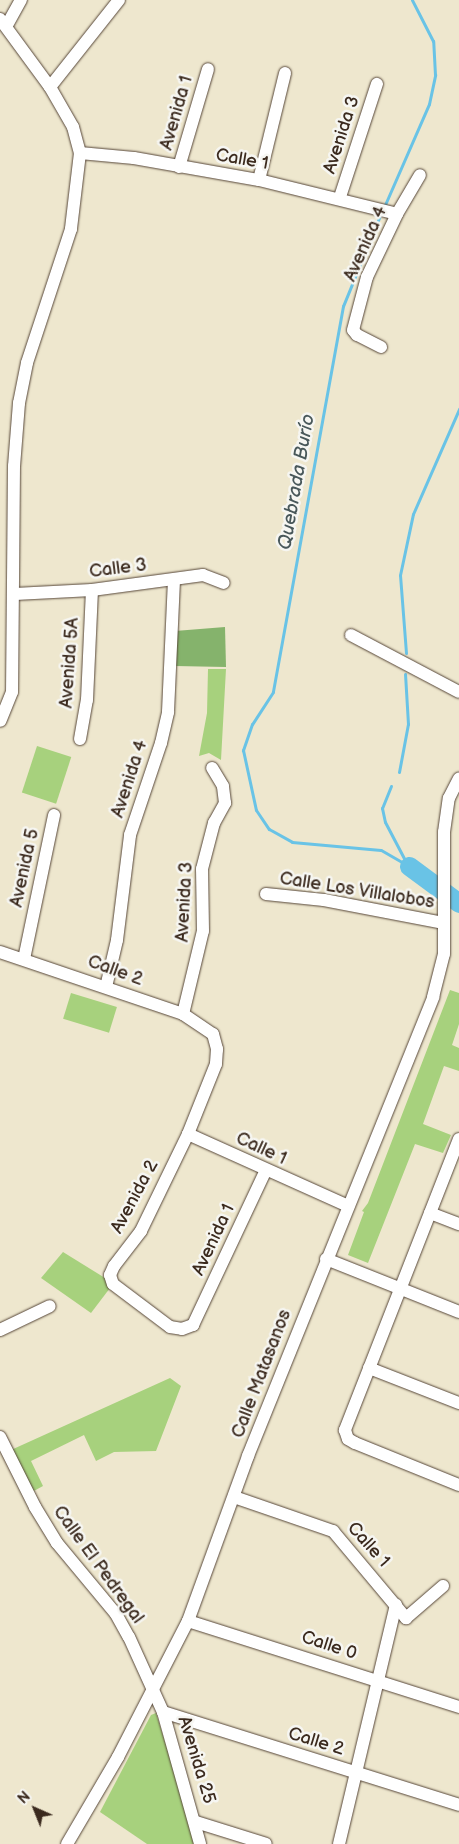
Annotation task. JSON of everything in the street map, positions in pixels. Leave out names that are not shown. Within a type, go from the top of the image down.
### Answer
[{"type":"street","points":[[0,721],[12,692],[15,594],[14,466],[19,404],[26,363],[71,229],[80,153],[73,127],[50,87],[3,22],[21,0]]},
{"type":"street","points":[[50,87],[119,0]]},
{"type":"street","name":"Avenida 1","points":[[179,167],[208,68]]},
{"type":"street","points":[[259,180],[285,73]]},
{"type":"street","name":"Avenida 3","points":[[340,197],[377,84]]},
{"type":"street","name":"Calle 1","points":[[80,153],[134,158],[259,180],[340,197],[393,212]]},
{"type":"street","name":"Avenida 4","points":[[381,347],[357,336],[353,330],[367,277],[393,212],[420,175]]},
{"type":"street","name":"Calle 3","points":[[15,594],[92,590],[203,575],[224,583]]},
{"type":"street","name":"Avenida 4","points":[[106,987],[117,940],[130,835],[161,744],[168,712],[174,580]]},
{"type":"street","name":"Avenida 5A","points":[[80,739],[87,700],[92,590]]},
{"type":"street","points":[[351,635],[459,692]]},
{"type":"street","name":"Avenida 3","points":[[183,1014],[203,932],[202,869],[214,823],[226,803],[223,786],[212,768]]},
{"type":"street","name":"Calle Matasanos","points":[[67,1844],[154,1688],[188,1620],[326,1259],[433,997],[444,954],[444,832],[449,798],[459,778]]},
{"type":"street","name":"Avenida 5","points":[[24,959],[54,815]]},
{"type":"street","name":"Calle Los Villalobos","points":[[266,894],[324,900],[443,923]]},
{"type":"street","name":"Calle 2","points":[[0,952],[183,1014],[213,1034]]},
{"type":"street","name":"Avenida 2","points":[[193,1325],[182,1328],[170,1327],[113,1284],[110,1275],[141,1231],[188,1134],[216,1064],[217,1049],[213,1034]]},
{"type":"street","name":"Calle 1","points":[[188,1134],[348,1206]]},
{"type":"street","points":[[459,1140],[346,1425],[348,1439],[459,1485]]},
{"type":"street","name":"Avenida 1","points":[[193,1325],[266,1170]]},
{"type":"street","points":[[430,1213],[459,1224]]},
{"type":"street","points":[[326,1259],[459,1312]]},
{"type":"street","points":[[0,1330],[50,1306]]},
{"type":"street","points":[[369,1368],[459,1403]]},
{"type":"street","name":"Calle El Pedregal","points":[[0,1436],[46,1526],[116,1614],[154,1688]]},
{"type":"street","name":"Calle 1","points":[[234,1496],[332,1532],[406,1618],[443,1586]]},
{"type":"street","points":[[339,1844],[354,1772],[396,1605]]},
{"type":"street","name":"Calle 0","points":[[188,1620],[459,1707]]},
{"type":"street","name":"Avenida 25","points":[[154,1688],[196,1822],[200,1844]]},
{"type":"street","name":"Calle 2","points":[[163,1712],[459,1805]]},
{"type":"street","points":[[196,1822],[266,1844]]},
{"type":"green space","points":[[225,627],[226,667],[175,666],[175,631]]},
{"type":"green space","points":[[208,669],[226,669],[221,760],[209,753],[199,756],[207,713]]},
{"type":"green space","points":[[37,746],[71,757],[56,804],[22,793]]},
{"type":"green space","points":[[450,990],[459,993],[459,1024],[452,1045],[459,1048],[459,1071],[444,1066],[423,1124],[451,1135],[443,1153],[415,1144],[368,1263],[348,1255],[364,1212],[362,1211],[368,1203]]},
{"type":"green space","points":[[71,993],[117,1007],[109,1033],[63,1019]]},
{"type":"green space","points":[[63,1252],[105,1278],[110,1288],[91,1313],[41,1278]]},
{"type":"green space","points":[[170,1378],[181,1386],[156,1451],[114,1452],[96,1461],[84,1435],[31,1461],[43,1486],[32,1492],[11,1450]]},
{"type":"green space","points":[[156,1713],[195,1844],[147,1844],[100,1812],[151,1715]]},
{"type":"waterway","name":"Quebrada Burío","points":[[384,207],[429,104],[435,75],[433,41],[412,0]]},
{"type":"waterway","name":"Quebrada Burío","points":[[381,213],[343,306],[273,692],[252,724],[243,750],[256,810],[269,829],[292,842],[381,850],[409,866]]},
{"type":"waterway","points":[[406,653],[400,575],[413,514],[459,409]]},
{"type":"waterway","points":[[399,772],[408,724],[405,674]]},
{"type":"waterway","points":[[391,786],[382,808],[385,822],[408,866]]},
{"type":"waterway","points":[[409,866],[459,903]]}]
